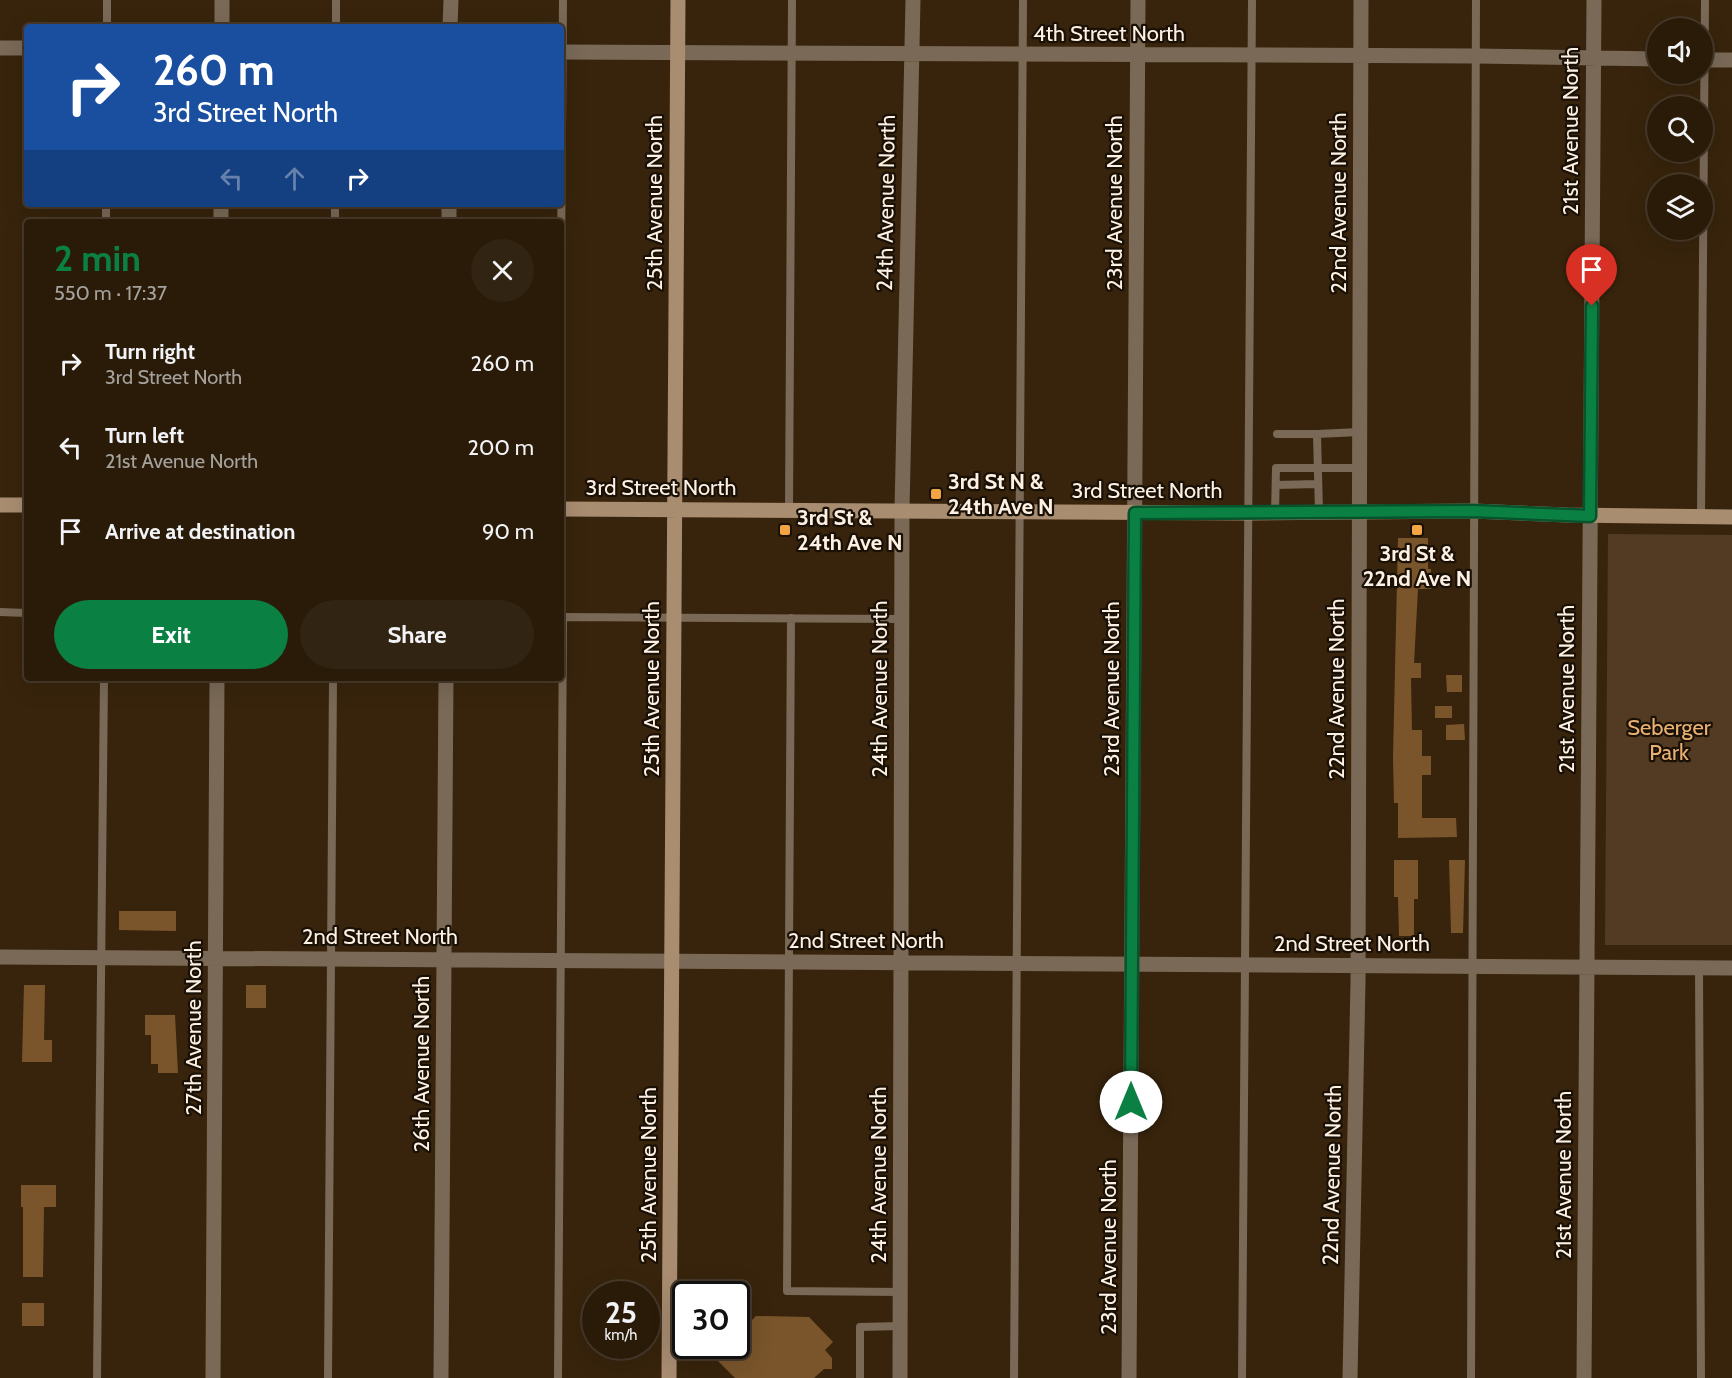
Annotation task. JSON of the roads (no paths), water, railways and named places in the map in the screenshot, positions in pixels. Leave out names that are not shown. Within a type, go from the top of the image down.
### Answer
[{"type":"street","points":[[222,0],[222,24]]},
{"type":"street","points":[[450,24],[451,0]]},
{"type":"street","name":"25th Avenue North","points":[[669,1378],[678,0]]},
{"type":"street","name":"24th Avenue North","points":[[900,1378],[902,511],[913,0]]},
{"type":"street","name":"23rd Avenue North","points":[[1129,1378],[1138,0]]},
{"type":"street","name":"22nd Avenue North","points":[[1350,1378],[1358,965],[1361,0]]},
{"type":"street","name":"21st Avenue North","points":[[1584,1378],[1594,0]]},
{"type":"street","points":[[0,48],[24,48]]},
{"type":"street","name":"4th Street North","points":[[564,52],[1251,57],[1361,55],[1647,59]]},
{"type":"street","points":[[1713,60],[1732,60]]},
{"type":"street","points":[[0,505],[24,505]]},
{"type":"street","name":"3rd Street North","points":[[564,509],[1135,513],[1473,511],[1590,516],[1732,517]]},
{"type":"street","name":"27th Avenue North","points":[[213,1378],[217,681]]},
{"type":"street","name":"26th Avenue North","points":[[441,1378],[446,681]]},
{"type":"street","name":"2nd Street North","points":[[0,957],[1732,968]]},
{"type":"lane","points":[[107,0],[107,24]]},
{"type":"lane","points":[[336,0],[336,24]]},
{"type":"lane","points":[[563,0],[563,24]]},
{"type":"lane","points":[[789,510],[792,0]]},
{"type":"lane","points":[[1014,1378],[1023,0]]},
{"type":"lane","points":[[1242,1378],[1252,0]]},
{"type":"lane","points":[[1471,1378],[1476,0]]},
{"type":"lane","points":[[1704,18],[1705,0]]},
{"type":"lane","points":[[1701,516],[1703,84]]},
{"type":"lane","points":[[1277,434],[1359,432]]},
{"type":"lane","points":[[1317,434],[1319,512]]},
{"type":"lane","points":[[1275,513],[1276,468],[1359,468]]},
{"type":"lane","points":[[1276,485],[1318,484]]},
{"type":"lane","points":[[0,612],[24,613]]},
{"type":"lane","points":[[564,616],[902,619]]},
{"type":"lane","points":[[791,618],[787,1291],[900,1292]]},
{"type":"lane","points":[[97,1378],[105,681]]},
{"type":"lane","points":[[328,1378],[333,681]]},
{"type":"lane","points":[[558,1378],[562,681]]},
{"type":"lane","points":[[1699,968],[1701,1378]]},
{"type":"lane","points":[[860,1378],[860,1327],[900,1326]]},
{"type":"place","name":"3rd St N & 24th Ave N","points":[[936,494]]},
{"type":"place","name":"3rd St & 24th Ave N","points":[[785,530]]},
{"type":"place","name":"3rd St & 22nd Ave N","points":[[1417,530]]},
{"type":"park label","name":"Seberger Park","points":[[1669,740]]}]
